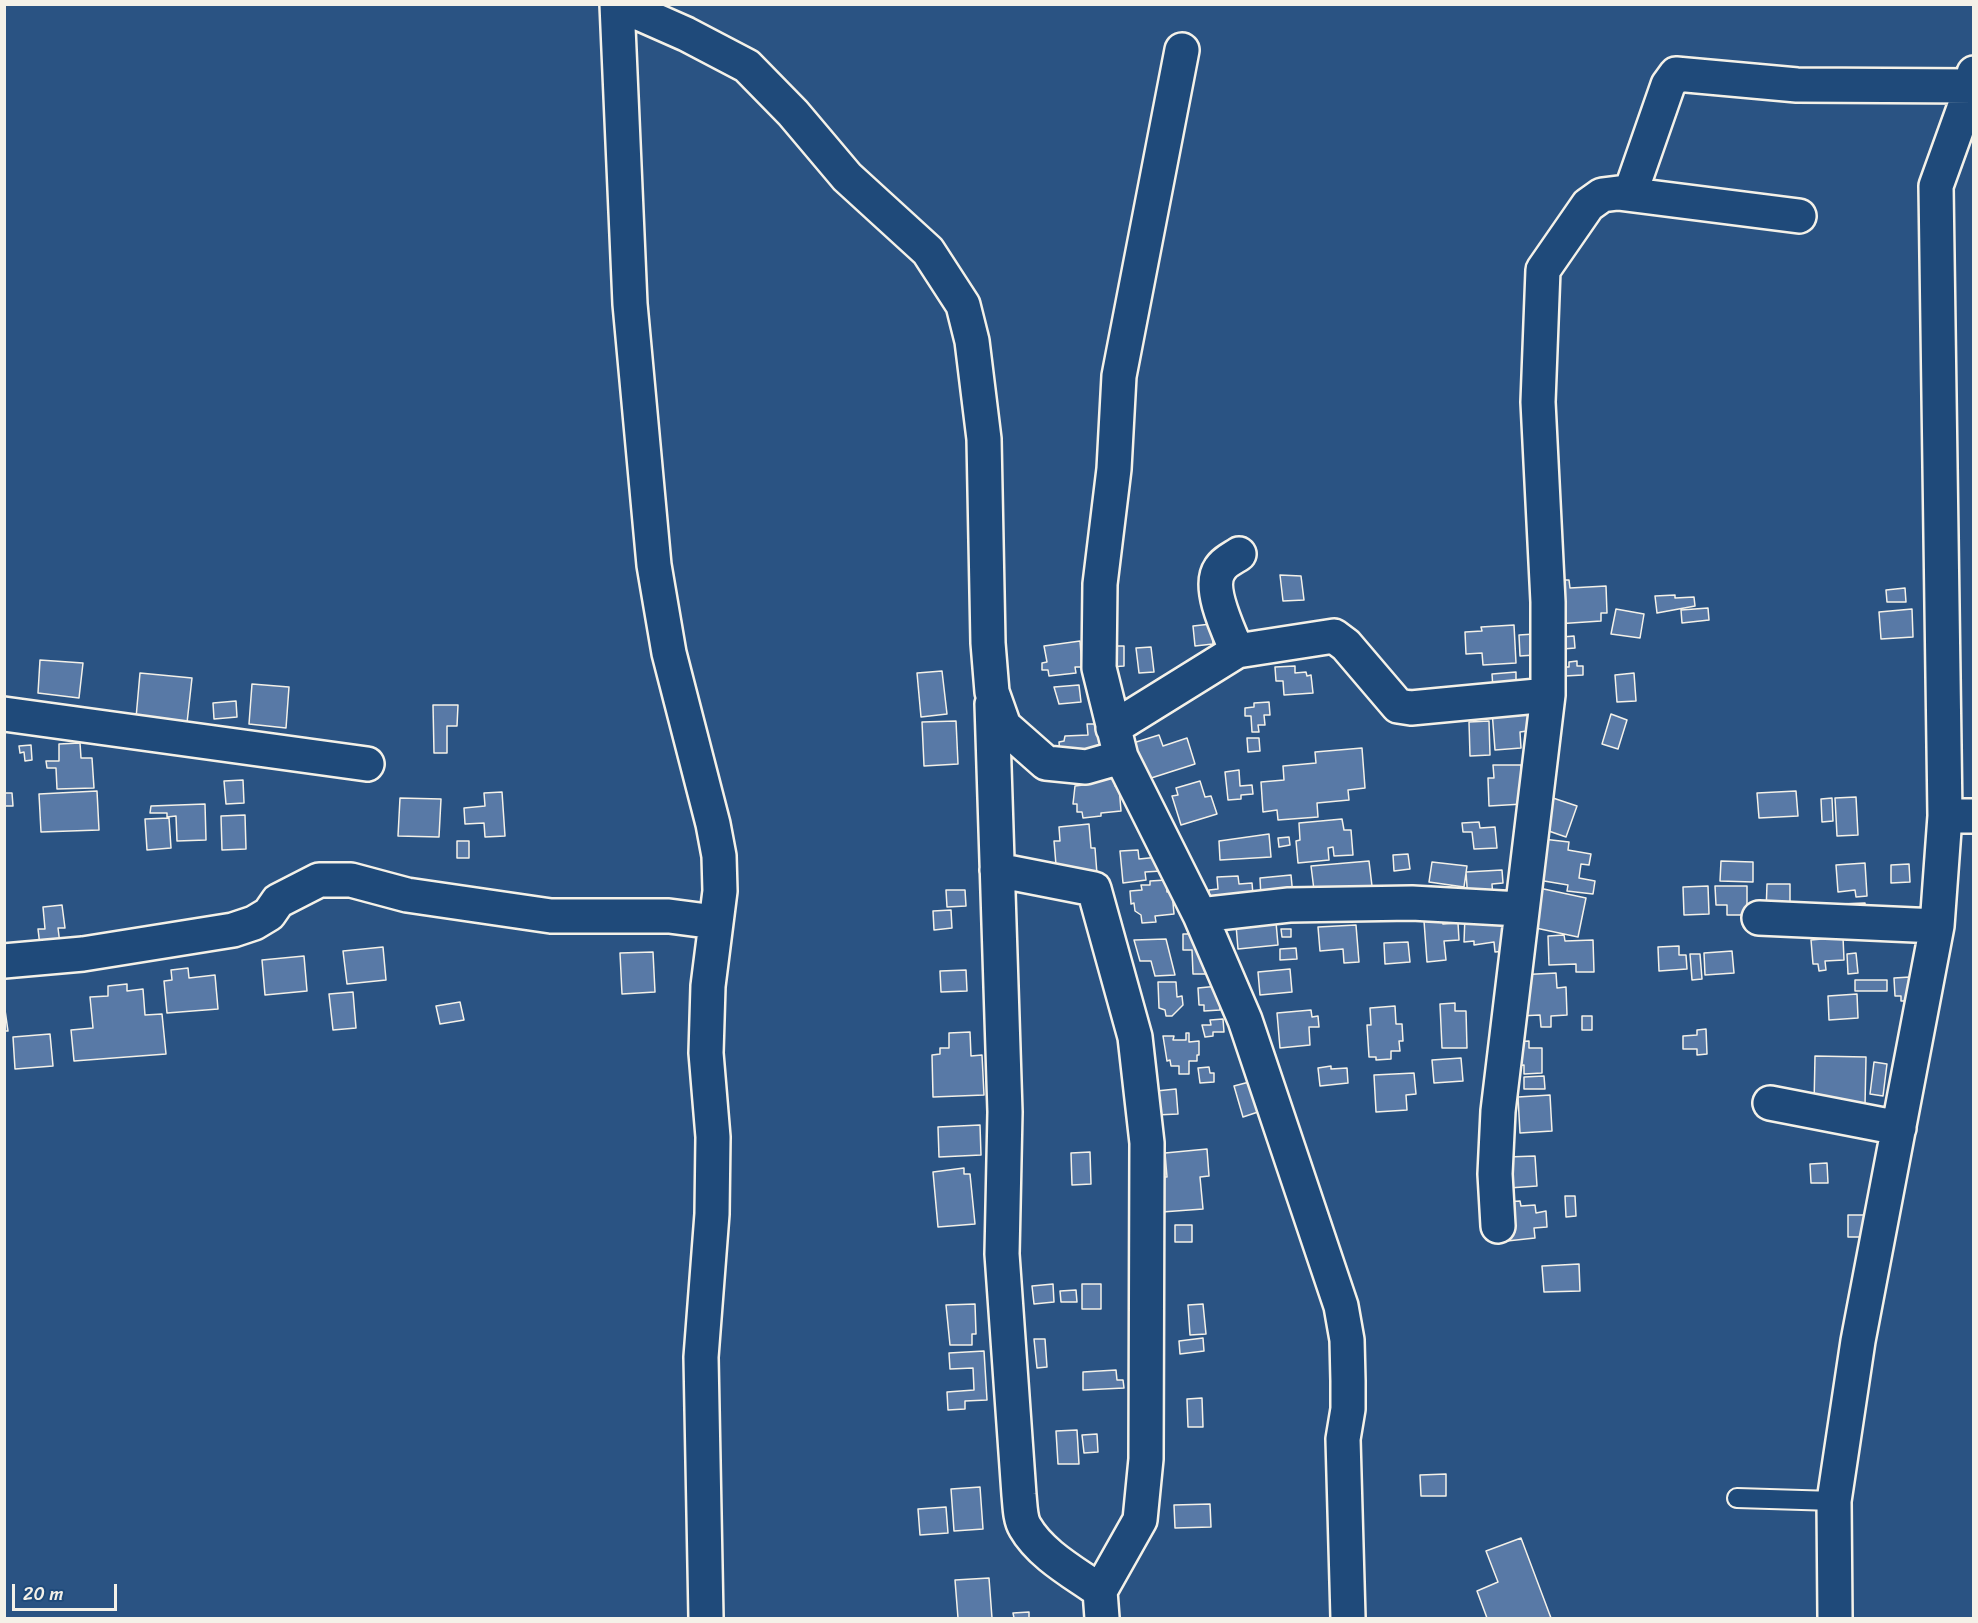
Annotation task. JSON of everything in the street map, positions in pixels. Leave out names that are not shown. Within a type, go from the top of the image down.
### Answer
[{"type":"street","points":[[706,1618],[701,1357],[712,1214],[713,1137],[705,1053],[708,986],[720,891],[713,824],[669,653],[654,565],[630,304],[618,4],[686,34],[747,66],[793,113],[847,177],[928,251],[963,305],[972,341],[984,439],[988,643],[992,692],[997,870],[1005,1112],[1002,1254],[1019,1495],[1023,1525],[1037,1542],[1101,1605],[1140,1520],[1146,1459],[1147,1143],[1135,1037],[1094,889],[997,870]]},
{"type":"street","points":[[1182,50],[1119,376],[1114,469],[1100,584],[1099,668],[1117,742],[1200,915],[1245,1020],[1341,1306],[1347,1340],[1348,1381],[1348,1409],[1343,1439],[1348,1618]]},
{"type":"street","points":[[1630,194],[1668,85],[1676,74],[1797,85],[1973,82],[1936,186],[1959,816],[1858,1341],[1834,1501],[1835,1618]]},
{"type":"street","points":[[1497,1226],[1495,1174],[1498,1111],[1520,909],[1548,695],[1548,602],[1538,402],[1543,270],[1588,206],[1602,195],[1630,194],[1799,216]]},
{"type":"street","points":[[1237,651],[1220,608],[1216,578],[1222,566],[1239,554]]},
{"type":"street","points":[[992,692],[1004,726],[1046,763],[1086,767],[1237,651],[1334,636],[1346,645],[1398,706],[1411,708],[1548,695]]},
{"type":"street","points":[[4,714],[366,764]]},
{"type":"street","points":[[4,961],[83,954],[233,930],[254,923],[269,914],[278,901],[319,880],[351,880],[407,895],[551,916],[658,916],[715,922]]},
{"type":"street","points":[[1200,915],[1289,905],[1390,903],[1520,909]]},
{"type":"street","points":[[1759,918],[1937,926]]},
{"type":"street","points":[[1770,1103],[1899,1128]]},
{"type":"lane","points":[[1737,1498],[1834,1501]]},
{"type":"building","points":[[1280,575],[1301,576],[1304,600],[1283,601]]},
{"type":"building","points":[[1559,580],[1569,580],[1570,588],[1606,586],[1607,613],[1601,613],[1601,621],[1556,624]]},
{"type":"building","points":[[1905,588],[1906,602],[1887,602],[1886,590]]},
{"type":"building","points":[[1675,595],[1675,598],[1694,597],[1695,606],[1657,613],[1655,596]]},
{"type":"building","points":[[1708,608],[1709,620],[1682,623],[1681,610]]},
{"type":"building","points":[[1616,609],[1644,614],[1640,638],[1611,634]]},
{"type":"building","points":[[1912,609],[1913,637],[1881,639],[1879,612]]},
{"type":"building","points":[[1211,624],[1213,644],[1195,646],[1193,626]]},
{"type":"building","points":[[1514,625],[1516,663],[1483,665],[1482,653],[1466,654],[1465,632],[1482,631],[1481,627]]},
{"type":"building","points":[[1534,634],[1535,655],[1520,656],[1519,635]]},
{"type":"building","points":[[1574,636],[1575,648],[1563,649],[1562,637]]},
{"type":"building","points":[[1080,641],[1082,667],[1075,667],[1076,673],[1049,676],[1048,670],[1042,670],[1042,663],[1047,662],[1044,646]]},
{"type":"building","points":[[1111,646],[1124,646],[1124,666],[1111,667]]},
{"type":"building","points":[[1151,647],[1154,672],[1139,673],[1136,648]]},
{"type":"building","points":[[40,660],[83,663],[79,698],[38,693]]},
{"type":"building","points":[[1577,661],[1577,666],[1583,666],[1583,675],[1565,676],[1564,667],[1569,667],[1569,662]]},
{"type":"building","points":[[1295,666],[1295,673],[1306,672],[1307,676],[1311,675],[1313,693],[1284,695],[1283,681],[1276,681],[1275,667]]},
{"type":"building","points":[[942,671],[947,714],[921,717],[917,673]]},
{"type":"building","points":[[1516,672],[1516,687],[1493,689],[1492,674]]},
{"type":"building","points":[[140,673],[192,678],[187,723],[136,718]]},
{"type":"building","points":[[1634,673],[1636,701],[1617,702],[1615,675]]},
{"type":"building","points":[[252,684],[289,687],[286,728],[249,724]]},
{"type":"building","points":[[1079,685],[1081,702],[1059,704],[1054,687]]},
{"type":"building","points":[[236,701],[237,717],[214,719],[213,703]]},
{"type":"building","points":[[1269,702],[1270,715],[1264,715],[1265,725],[1258,725],[1259,732],[1252,732],[1251,716],[1245,716],[1245,708],[1254,707],[1254,703]]},
{"type":"building","points":[[433,705],[458,705],[457,726],[447,726],[447,753],[434,753]]},
{"type":"building","points":[[1533,708],[1534,730],[1520,732],[1521,748],[1495,750],[1492,711]]},
{"type":"building","points":[[1611,714],[1627,720],[1618,749],[1602,744]]},
{"type":"building","points":[[956,721],[958,764],[924,766],[922,722]]},
{"type":"building","points":[[1489,721],[1490,755],[1470,756],[1469,722]]},
{"type":"building","points":[[1087,724],[1100,724],[1101,749],[1060,756],[1059,742],[1064,741],[1065,736],[1088,735]]},
{"type":"building","points":[[1159,735],[1163,746],[1187,738],[1195,764],[1145,780],[1133,743]]},
{"type":"building","points":[[1247,738],[1259,738],[1260,751],[1248,752]]},
{"type":"building","points":[[80,743],[81,758],[92,758],[94,788],[57,789],[56,768],[47,768],[46,761],[59,761],[59,744]]},
{"type":"building","points":[[31,745],[32,760],[25,761],[24,752],[20,753],[19,746]]},
{"type":"building","points":[[1362,748],[1365,788],[1348,790],[1349,800],[1317,803],[1318,817],[1278,820],[1277,810],[1263,812],[1261,782],[1284,780],[1283,766],[1316,763],[1315,752]]},
{"type":"building","points":[[1493,765],[1521,765],[1521,773],[1531,772],[1523,804],[1489,806],[1488,778],[1494,778]]},
{"type":"building","points":[[1239,770],[1240,786],[1252,785],[1253,794],[1241,795],[1241,799],[1228,800],[1225,772]]},
{"type":"building","points":[[1109,776],[1114,779],[1115,786],[1119,786],[1121,811],[1083,818],[1082,812],[1077,812],[1077,804],[1073,804],[1075,786],[1083,785],[1082,778]]},
{"type":"building","points":[[243,780],[244,803],[226,804],[224,781]]},
{"type":"building","points":[[1200,781],[1205,797],[1211,796],[1217,814],[1181,825],[1172,796],[1178,795],[1176,788]]},
{"type":"building","points":[[97,791],[99,830],[41,832],[39,794]]},
{"type":"building","points":[[1796,791],[1798,816],[1759,818],[1757,793]]},
{"type":"building","points":[[502,792],[505,836],[485,837],[484,823],[465,824],[464,808],[485,806],[484,793]]},
{"type":"building","points":[[4,793],[12,793],[13,806],[5,806],[4,812]]},
{"type":"building","points":[[1550,797],[1577,806],[1566,837],[1540,828]]},
{"type":"building","points":[[1856,797],[1858,835],[1837,836],[1835,798]]},
{"type":"building","points":[[400,798],[441,799],[439,837],[398,836]]},
{"type":"building","points":[[1832,798],[1833,821],[1822,822],[1821,799]]},
{"type":"building","points":[[205,804],[206,840],[177,841],[176,816],[167,817],[167,813],[150,813],[151,806]]},
{"type":"building","points":[[245,815],[246,849],[222,850],[221,816]]},
{"type":"building","points":[[169,818],[171,848],[147,850],[145,819]]},
{"type":"building","points":[[1342,819],[1344,830],[1351,830],[1353,855],[1334,856],[1333,847],[1328,848],[1329,860],[1298,863],[1296,841],[1300,840],[1299,823]]},
{"type":"building","points":[[1479,822],[1480,828],[1495,827],[1497,848],[1474,849],[1472,832],[1463,832],[1462,823]]},
{"type":"building","points":[[1089,824],[1091,848],[1095,848],[1097,874],[1057,877],[1054,841],[1060,841],[1059,827]]},
{"type":"building","points":[[1269,834],[1271,857],[1220,860],[1219,841]]},
{"type":"building","points":[[1289,837],[1290,845],[1279,847],[1278,838]]},
{"type":"building","points":[[1543,839],[1569,842],[1568,850],[1591,854],[1589,865],[1581,864],[1579,878],[1595,881],[1593,894],[1567,891],[1568,885],[1538,880]]},
{"type":"building","points":[[457,841],[469,841],[469,858],[457,858]]},
{"type":"building","points":[[1138,850],[1139,859],[1159,857],[1161,871],[1145,872],[1146,880],[1123,883],[1120,851]]},
{"type":"building","points":[[1408,854],[1410,869],[1394,871],[1393,855]]},
{"type":"building","points":[[1369,861],[1372,886],[1314,890],[1311,866]]},
{"type":"building","points":[[1721,861],[1753,862],[1753,882],[1720,881]]},
{"type":"building","points":[[1432,862],[1467,866],[1464,887],[1429,882]]},
{"type":"building","points":[[1865,863],[1867,896],[1856,897],[1855,890],[1838,892],[1836,865]]},
{"type":"building","points":[[1909,864],[1910,882],[1891,883],[1891,865]]},
{"type":"building","points":[[1502,870],[1503,883],[1492,884],[1493,899],[1468,901],[1466,872]]},
{"type":"building","points":[[1291,875],[1293,896],[1261,898],[1260,878]]},
{"type":"building","points":[[1238,876],[1239,884],[1252,883],[1253,895],[1210,906],[1209,890],[1218,889],[1217,877]]},
{"type":"building","points":[[1166,880],[1167,892],[1172,891],[1174,914],[1155,916],[1156,922],[1142,923],[1141,915],[1135,911],[1134,903],[1131,904],[1130,891],[1142,890],[1141,885],[1150,885],[1150,881]]},
{"type":"building","points":[[1767,884],[1790,884],[1790,913],[1766,913]]},
{"type":"building","points":[[1708,886],[1709,914],[1684,915],[1683,887]]},
{"type":"building","points":[[1715,886],[1747,886],[1747,915],[1727,915],[1727,905],[1716,905]]},
{"type":"building","points":[[1539,888],[1586,898],[1578,937],[1531,927]]},
{"type":"building","points":[[946,890],[965,890],[966,906],[947,907]]},
{"type":"building","points":[[1865,903],[1866,915],[1840,917],[1839,904]]},
{"type":"building","points":[[62,905],[65,928],[58,928],[60,944],[40,946],[38,929],[45,929],[43,907]]},
{"type":"building","points":[[951,910],[952,928],[934,930],[933,911]]},
{"type":"building","points":[[1465,915],[1507,916],[1506,951],[1495,952],[1494,942],[1474,945],[1474,941],[1464,942]]},
{"type":"building","points":[[1442,920],[1443,924],[1458,923],[1459,940],[1444,941],[1446,960],[1427,962],[1424,921]]},
{"type":"building","points":[[1276,922],[1278,945],[1238,949],[1236,925]]},
{"type":"building","points":[[1356,925],[1359,962],[1344,963],[1343,949],[1320,951],[1318,927]]},
{"type":"building","points":[[1188,928],[1202,928],[1202,964],[1212,964],[1213,974],[1193,974],[1192,950],[1183,950],[1183,934],[1188,934]]},
{"type":"building","points":[[1281,929],[1291,929],[1291,937],[1282,937]]},
{"type":"building","points":[[1564,935],[1565,941],[1593,940],[1594,972],[1576,972],[1576,964],[1549,965],[1548,936]]},
{"type":"building","points":[[1843,937],[1844,960],[1825,961],[1826,970],[1819,971],[1818,964],[1813,964],[1811,940]]},
{"type":"building","points":[[1166,939],[1175,975],[1155,976],[1151,961],[1140,961],[1134,940]]},
{"type":"building","points":[[1408,942],[1410,962],[1385,964],[1384,943]]},
{"type":"building","points":[[1679,946],[1679,955],[1686,955],[1687,969],[1659,971],[1658,947]]},
{"type":"building","points":[[383,947],[386,980],[347,984],[343,951]]},
{"type":"building","points":[[1296,948],[1297,959],[1280,960],[1280,949]]},
{"type":"building","points":[[1732,951],[1734,973],[1705,975],[1704,953]]},
{"type":"building","points":[[653,952],[655,992],[622,994],[620,953]]},
{"type":"building","points":[[1856,953],[1858,973],[1848,974],[1847,954]]},
{"type":"building","points":[[1690,954],[1700,954],[1702,979],[1692,980]]},
{"type":"building","points":[[304,956],[307,991],[265,995],[262,960]]},
{"type":"building","points":[[188,968],[189,978],[215,975],[218,1009],[167,1013],[164,981],[172,980],[171,970]]},
{"type":"building","points":[[1290,969],[1292,992],[1260,995],[1258,972]]},
{"type":"building","points":[[966,970],[967,991],[941,992],[940,971]]},
{"type":"building","points":[[1556,973],[1557,988],[1566,987],[1567,1015],[1551,1016],[1551,1027],[1541,1027],[1540,1015],[1519,1016],[1517,975]]},
{"type":"building","points":[[1910,977],[1911,996],[1907,1001],[1901,1001],[1901,996],[1895,996],[1894,978]]},
{"type":"building","points":[[1855,980],[1887,980],[1887,991],[1855,991]]},
{"type":"building","points":[[1158,982],[1176,982],[1177,997],[1182,996],[1183,1005],[1172,1016],[1166,1016],[1165,1010],[1159,1008]]},
{"type":"building","points":[[127,984],[127,991],[143,989],[145,1015],[162,1014],[166,1054],[74,1061],[71,1030],[93,1028],[90,997],[108,996],[108,986]]},
{"type":"building","points":[[1219,986],[1220,1010],[1204,1011],[1204,1005],[1199,1005],[1198,988]]},
{"type":"building","points":[[353,992],[356,1028],[333,1030],[329,994]]},
{"type":"building","points":[[1857,994],[1858,1018],[1829,1020],[1828,996]]},
{"type":"building","points":[[460,1002],[464,1020],[440,1024],[436,1006]]},
{"type":"building","points":[[4,1003],[8,1031],[4,1031]]},
{"type":"building","points":[[1455,1003],[1455,1011],[1466,1011],[1467,1048],[1442,1048],[1440,1004]]},
{"type":"building","points":[[1395,1006],[1396,1024],[1402,1024],[1403,1041],[1399,1041],[1400,1051],[1391,1051],[1391,1059],[1376,1060],[1376,1057],[1369,1057],[1367,1025],[1371,1025],[1370,1008]]},
{"type":"building","points":[[1311,1010],[1312,1017],[1318,1016],[1319,1027],[1309,1027],[1310,1045],[1280,1048],[1277,1013]]},
{"type":"building","points":[[1582,1016],[1592,1016],[1592,1030],[1582,1030]]},
{"type":"building","points":[[1223,1019],[1224,1032],[1213,1032],[1213,1036],[1205,1037],[1202,1025],[1211,1025],[1210,1020]]},
{"type":"building","points":[[1706,1029],[1707,1054],[1697,1055],[1697,1049],[1683,1049],[1683,1036],[1697,1035],[1697,1030]]},
{"type":"building","points":[[970,1032],[971,1056],[982,1055],[984,1095],[933,1097],[932,1055],[940,1054],[940,1048],[949,1048],[949,1033]]},
{"type":"building","points":[[1186,1033],[1189,1033],[1189,1042],[1199,1041],[1199,1055],[1197,1055],[1197,1061],[1189,1061],[1189,1074],[1179,1074],[1179,1066],[1171,1066],[1170,1060],[1167,1061],[1163,1036],[1174,1036],[1173,1040],[1186,1040]]},
{"type":"building","points":[[50,1034],[53,1066],[15,1069],[13,1037]]},
{"type":"building","points":[[1529,1041],[1529,1048],[1542,1048],[1542,1073],[1524,1074],[1524,1065],[1511,1066],[1510,1042]]},
{"type":"building","points":[[1815,1056],[1866,1057],[1865,1106],[1814,1105]]},
{"type":"building","points":[[1461,1058],[1463,1081],[1434,1083],[1432,1060]]},
{"type":"building","points":[[1874,1062],[1887,1064],[1883,1096],[1870,1094]]},
{"type":"building","points":[[1331,1066],[1331,1069],[1347,1068],[1348,1083],[1320,1086],[1318,1068]]},
{"type":"building","points":[[1209,1067],[1210,1073],[1214,1073],[1214,1082],[1200,1083],[1198,1068]]},
{"type":"building","points":[[1414,1073],[1416,1094],[1406,1095],[1407,1110],[1376,1112],[1374,1075]]},
{"type":"building","points":[[1544,1076],[1545,1089],[1524,1089],[1524,1077]]},
{"type":"building","points":[[1253,1081],[1261,1111],[1243,1117],[1234,1086]]},
{"type":"building","points":[[1176,1089],[1178,1114],[1156,1115],[1156,1091]]},
{"type":"building","points":[[1550,1095],[1552,1131],[1520,1133],[1518,1097]]},
{"type":"building","points":[[980,1125],[981,1155],[939,1157],[938,1127]]},
{"type":"building","points":[[1207,1149],[1209,1176],[1200,1177],[1203,1209],[1162,1212],[1159,1177],[1167,1177],[1165,1153]]},
{"type":"building","points":[[1090,1152],[1091,1184],[1072,1185],[1071,1153]]},
{"type":"building","points":[[1535,1156],[1537,1186],[1509,1188],[1507,1157]]},
{"type":"building","points":[[1827,1163],[1828,1183],[1811,1183],[1810,1164]]},
{"type":"building","points":[[964,1168],[964,1174],[970,1174],[975,1224],[938,1227],[933,1172]]},
{"type":"building","points":[[1565,1196],[1575,1196],[1576,1216],[1566,1217]]},
{"type":"building","points":[[1520,1201],[1521,1206],[1535,1205],[1536,1213],[1546,1211],[1547,1227],[1534,1228],[1535,1238],[1507,1241],[1504,1202]]},
{"type":"building","points":[[1848,1215],[1867,1215],[1868,1237],[1848,1237]]},
{"type":"building","points":[[1175,1225],[1192,1225],[1192,1242],[1175,1242]]},
{"type":"building","points":[[1579,1264],[1580,1291],[1544,1292],[1542,1266]]},
{"type":"building","points":[[1053,1284],[1054,1302],[1034,1304],[1032,1286]]},
{"type":"building","points":[[1082,1284],[1101,1284],[1101,1309],[1082,1309]]},
{"type":"building","points":[[1076,1290],[1077,1302],[1061,1302],[1060,1291]]},
{"type":"building","points":[[975,1304],[976,1334],[972,1334],[972,1345],[950,1345],[946,1305]]},
{"type":"building","points":[[1203,1304],[1206,1334],[1190,1335],[1188,1305]]},
{"type":"building","points":[[1203,1338],[1204,1351],[1180,1354],[1179,1341]]},
{"type":"building","points":[[1034,1339],[1045,1339],[1047,1367],[1037,1368]]},
{"type":"building","points":[[984,1351],[987,1400],[965,1401],[965,1409],[948,1410],[947,1392],[974,1390],[973,1368],[950,1369],[949,1353]]},
{"type":"building","points":[[1116,1370],[1117,1380],[1123,1380],[1124,1388],[1083,1390],[1083,1372]]},
{"type":"building","points":[[1202,1398],[1203,1427],[1188,1427],[1187,1399]]},
{"type":"building","points":[[1077,1430],[1079,1464],[1058,1464],[1056,1431]]},
{"type":"building","points":[[1097,1434],[1098,1452],[1084,1453],[1082,1435]]},
{"type":"building","points":[[1446,1474],[1446,1496],[1421,1496],[1420,1475]]},
{"type":"building","points":[[980,1487],[983,1529],[954,1531],[951,1489]]},
{"type":"building","points":[[1210,1504],[1211,1527],[1175,1528],[1174,1505]]},
{"type":"building","points":[[946,1507],[948,1533],[920,1535],[918,1509]]},
{"type":"building","points":[[1521,1538],[1551,1618],[1487,1618],[1477,1591],[1498,1582],[1486,1551]]},
{"type":"building","points":[[989,1578],[992,1618],[958,1618],[955,1580]]},
{"type":"building","points":[[1029,1612],[1029,1618],[1014,1618],[1013,1613]]}]
